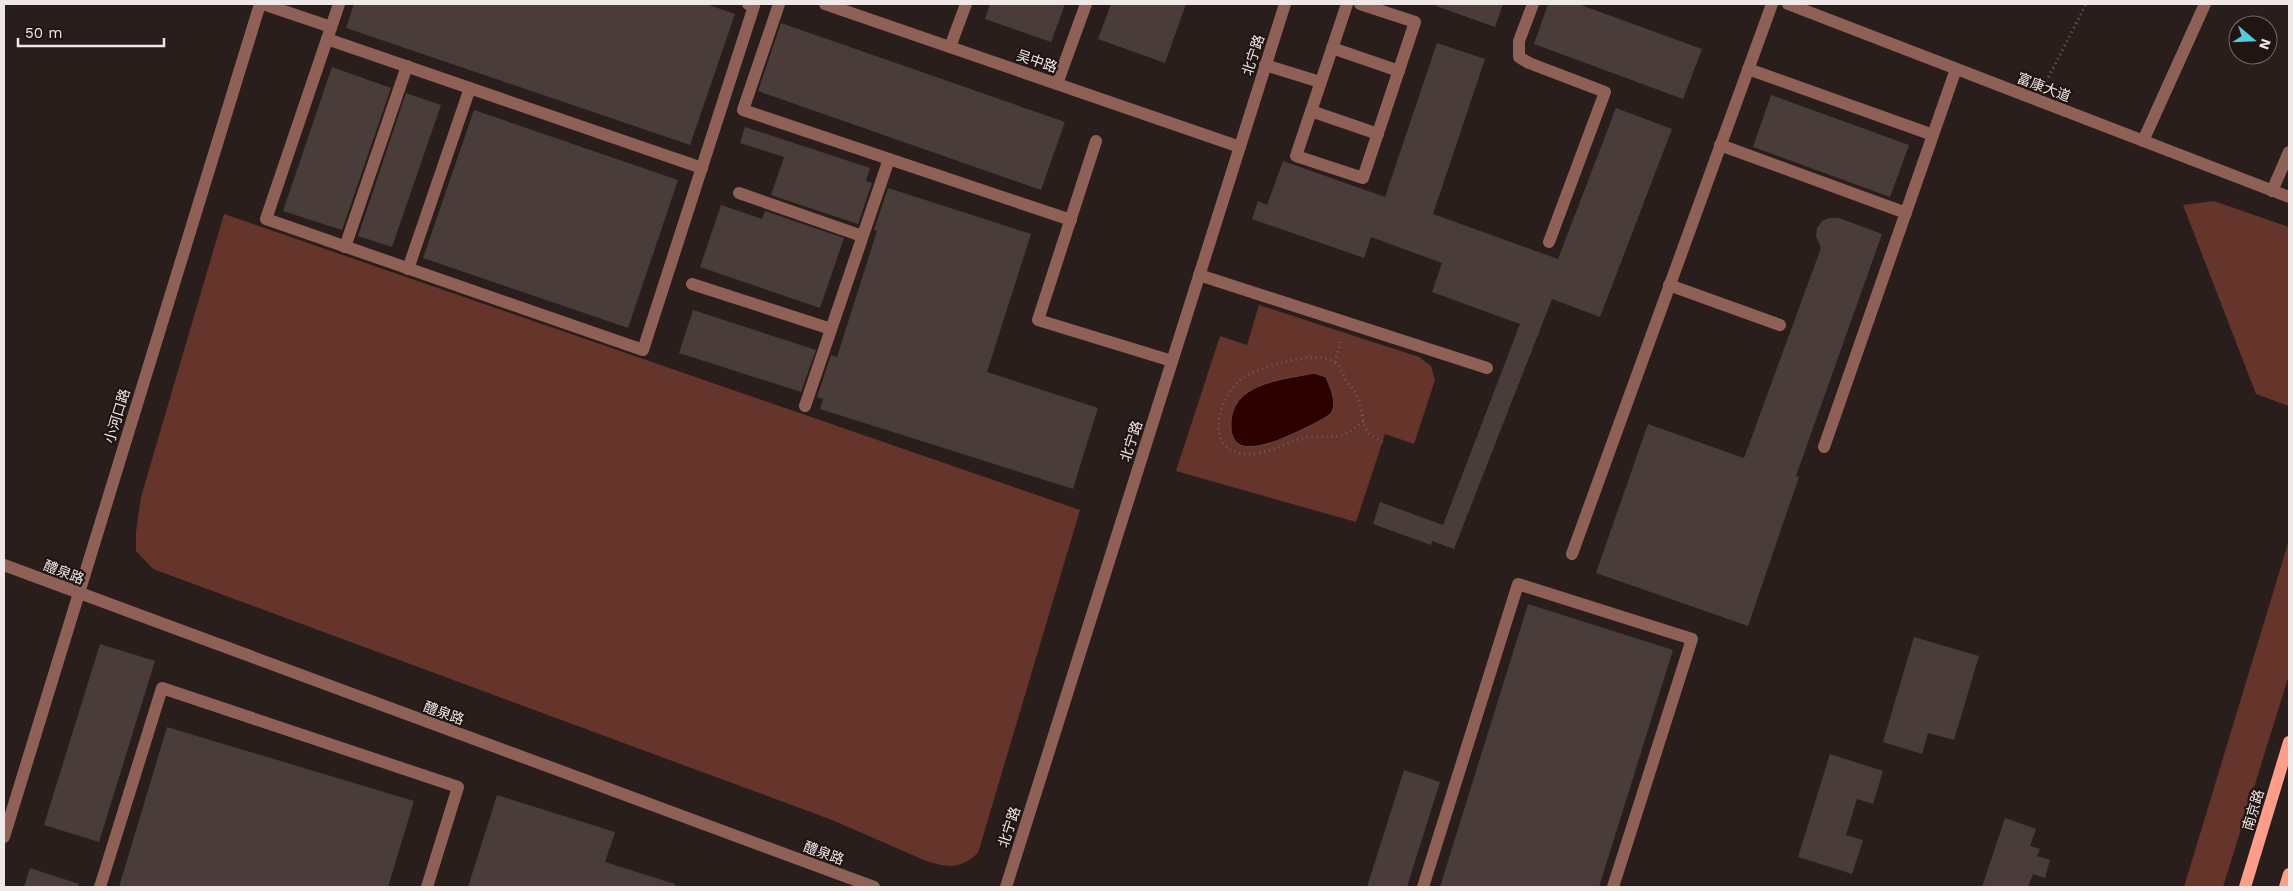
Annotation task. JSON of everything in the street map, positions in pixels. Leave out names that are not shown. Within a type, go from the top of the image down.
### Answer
[{"type":"main road","name":"南京路","points":[[2245,887],[2289,742]]},
{"type":"main road","points":[[2285,887],[2289,874]]},
{"type":"street","points":[[261,4],[407,66],[702,168]]},
{"type":"street","name":"小河口路","points":[[4,837],[77,593],[261,4]]},
{"type":"street","points":[[339,4],[266,220],[643,350],[754,6],[748,4]]},
{"type":"street","points":[[779,4],[743,110],[1071,220]]},
{"type":"street","name":"吴中路","points":[[825,4],[844,7],[950,47],[1240,147]]},
{"type":"street","points":[[950,47],[966,4]]},
{"type":"street","points":[[1057,84],[1086,4]]},
{"type":"street","name":"北宁路","points":[[1006,887],[1285,4]]},
{"type":"street","points":[[1347,4],[1296,156],[1363,178],[1415,22],[1360,4]]},
{"type":"street","points":[[1533,4],[1519,42],[1519,57],[1529,63],[1605,92],[1549,242]]},
{"type":"street","points":[[1572,554],[1772,4]]},
{"type":"street","name":"富康大道","points":[[1788,4],[2289,197]]},
{"type":"street","points":[[2143,141],[2205,4]]},
{"type":"street","points":[[1332,48],[1399,71]]},
{"type":"street","points":[[1265,65],[1320,82]]},
{"type":"street","points":[[345,247],[407,66]]},
{"type":"street","points":[[1748,68],[1933,135]]},
{"type":"street","points":[[1824,447],[1956,69]]},
{"type":"street","points":[[408,269],[470,88]]},
{"type":"street","points":[[1311,111],[1378,134]]},
{"type":"street","points":[[1096,140],[1038,320],[1172,361]]},
{"type":"street","points":[[1720,145],[1906,213]]},
{"type":"street","points":[[2272,191],[2289,152]]},
{"type":"street","points":[[805,406],[888,159]]},
{"type":"street","points":[[739,193],[862,236]]},
{"type":"street","points":[[1199,275],[1487,368]]},
{"type":"street","points":[[692,284],[831,329]]},
{"type":"street","points":[[1670,285],[1780,325]]},
{"type":"street","name":"醴泉路","points":[[4,565],[874,887]]},
{"type":"street","points":[[1423,887],[1518,584],[1692,639],[1613,887]]},
{"type":"street","points":[[100,887],[162,688],[458,787],[427,887]]},
{"type":"path","points":[[2037,100],[2086,4]]},
{"type":"path","points":[[1335,362],[1347,323]]},
{"type":"path","points":[[1363,421],[1338,438],[1300,439],[1267,451],[1248,454],[1234,451],[1227,447],[1217,427],[1226,398],[1236,384],[1247,375],[1272,365],[1297,359],[1324,358],[1335,362],[1342,369],[1346,380],[1358,398],[1363,421],[1368,433],[1386,444]]},
{"type":"shaded area","points":[[2214,201],[2289,227],[2289,406],[2256,394],[2183,205]]},
{"type":"shaded area","points":[[224,214],[1080,510],[978,853],[971,859],[953,866],[940,865],[924,860],[832,820],[153,569],[136,551],[136,532],[141,497]]},
{"type":"shaded area","points":[[1259,305],[1419,357],[1431,366],[1435,380],[1414,444],[1385,434],[1356,522],[1176,471],[1220,336],[1247,345]]},
{"type":"shaded area","points":[[1314,373],[1326,377],[1331,390],[1334,404],[1328,416],[1304,429],[1258,446],[1247,447],[1240,445],[1236,441],[1231,431],[1232,413],[1238,401],[1248,392],[1273,381]]},
{"type":"shaded area","points":[[2289,540],[2289,675],[2223,887],[2184,887]]},
{"type":"building","points":[[354,4],[706,4],[735,14],[690,145],[346,28]]},
{"type":"building","points":[[990,4],[1065,4],[1051,42],[985,19]]},
{"type":"building","points":[[1111,4],[1186,4],[1165,63],[1098,39]]},
{"type":"building","points":[[1437,4],[1503,4],[1495,27],[1436,6]]},
{"type":"building","points":[[1548,4],[1578,4],[1702,49],[1683,99],[1534,44]]},
{"type":"building","points":[[781,23],[1065,122],[1041,190],[758,91]]},
{"type":"building","points":[[1437,43],[1485,59],[1433,214],[1558,259],[1616,108],[1672,129],[1600,317],[1552,299],[1454,549],[1432,541],[1431,545],[1373,524],[1380,502],[1443,525],[1520,324],[1432,292],[1442,263],[1371,237],[1364,258],[1252,219],[1258,201],[1267,205],[1283,161],[1385,197]]},
{"type":"building","points":[[332,67],[391,88],[342,230],[283,211]]},
{"type":"building","points":[[406,93],[441,105],[392,247],[358,236]]},
{"type":"building","points":[[1771,95],[1909,145],[1890,197],[1753,147]]},
{"type":"building","points":[[474,110],[678,180],[628,328],[423,258]]},
{"type":"building","points":[[745,127],[870,168],[866,181],[872,183],[858,224],[771,195],[784,157],[740,143]]},
{"type":"building","points":[[888,188],[1031,234],[987,372],[1098,408],[1073,489],[820,409],[823,399],[817,397],[831,355],[837,357],[877,231],[874,230]]},
{"type":"building","points":[[721,205],[762,219],[765,211],[844,238],[820,308],[700,267]]},
{"type":"building","points":[[1829,218],[1839,218],[1882,234],[1796,476],[1799,477],[1748,626],[1596,573],[1648,424],[1744,458],[1821,248],[1816,236],[1817,228],[1822,221]]},
{"type":"building","points":[[693,310],[816,350],[801,392],[679,353]]},
{"type":"building","points":[[1528,604],[1673,650],[1599,887],[1440,887]]},
{"type":"building","points":[[1914,637],[1979,656],[1954,740],[1928,733],[1922,754],[1883,742]]},
{"type":"building","points":[[100,644],[155,661],[99,842],[44,825]]},
{"type":"building","points":[[167,727],[414,801],[388,887],[119,887]]},
{"type":"building","points":[[1830,754],[1883,771],[1873,804],[1857,799],[1846,835],[1863,840],[1852,874],[1798,857]]},
{"type":"building","points":[[1404,770],[1440,782],[1407,887],[1367,887]]},
{"type":"building","points":[[497,795],[615,832],[605,862],[675,884],[675,887],[468,887]]},
{"type":"building","points":[[2005,818],[2036,829],[2030,846],[2040,849],[2037,856],[2050,860],[2045,878],[2033,874],[2028,887],[1982,887]]},
{"type":"building","points":[[30,868],[79,884],[78,887],[24,887]]}]
